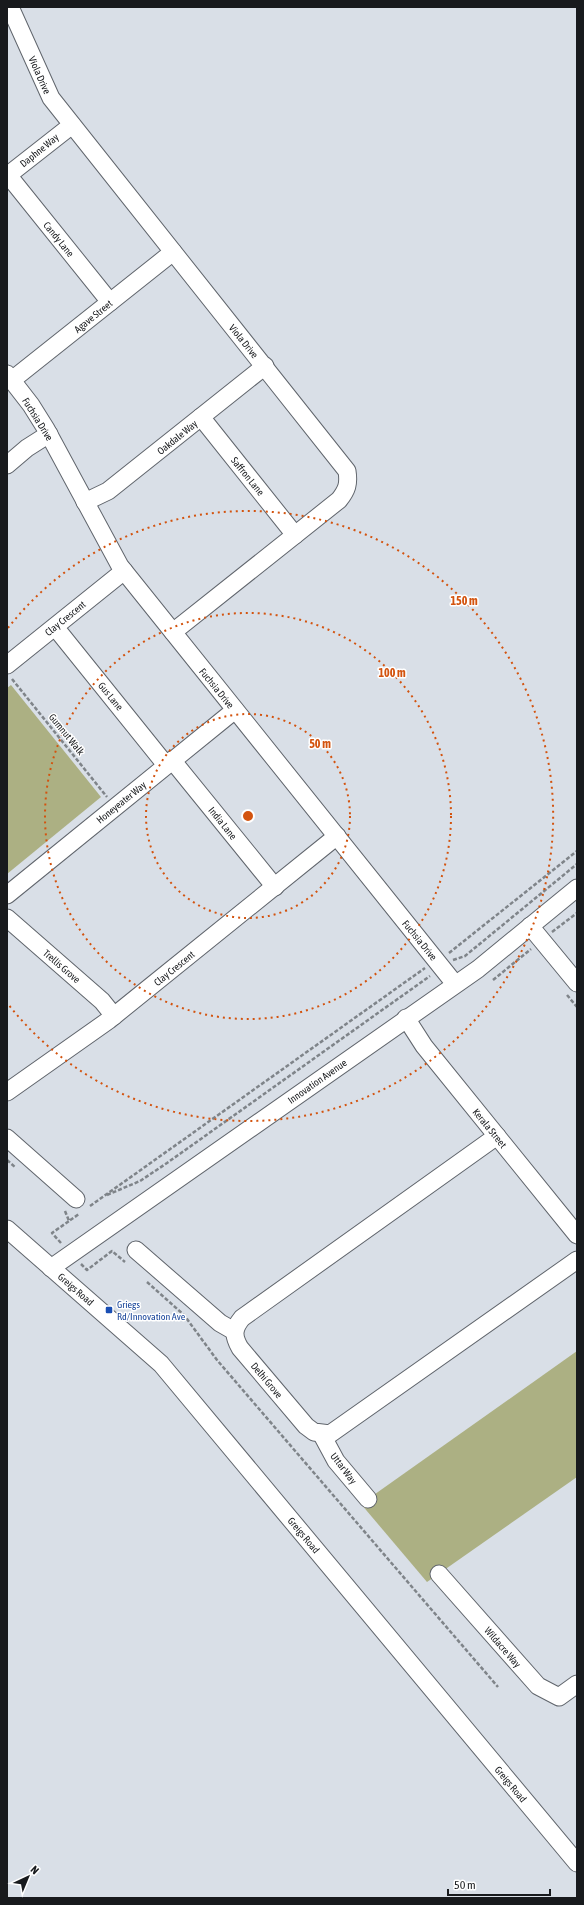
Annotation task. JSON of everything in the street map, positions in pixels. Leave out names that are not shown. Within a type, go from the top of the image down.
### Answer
[{"type":"street","name":"Viola Drive","points":[[10,7],[51,98],[347,471],[349,483],[339,500],[173,632]]},
{"type":"street","name":"Daphne Way","points":[[8,176],[72,125]]},
{"type":"street","name":"Candy Lane","points":[[8,176],[110,302]]},
{"type":"street","name":"Agave Street","points":[[10,377],[110,302],[173,252]]},
{"type":"street","name":"Oakdale Way","points":[[86,502],[108,491],[265,366]]},
{"type":"street","name":"Fuchsia Drive","points":[[10,377],[31,405],[49,434],[124,571],[455,984]]},
{"type":"street","name":"Saffron Lane","points":[[201,417],[295,535]]},
{"type":"street","points":[[7,464],[27,448],[49,434]]},
{"type":"street","name":"Clay Crescent","points":[[9,672],[55,627],[124,571]]},
{"type":"street","name":"Gus Lane","points":[[55,627],[169,763]]},
{"type":"street","name":"Honeyeater Way","points":[[7,895],[235,710]]},
{"type":"street","name":"India Lane","points":[[169,763],[275,887]]},
{"type":"street","name":"Clay Crescent","points":[[7,1092],[114,1016],[337,836]]},
{"type":"street","name":"Innovation Avenue","points":[[51,1268],[478,969],[577,888]]},
{"type":"street","name":"Trellis Grove","points":[[7,918],[102,1001],[114,1016]]},
{"type":"street","points":[[530,926],[577,983]]},
{"type":"street","name":"Kerala Street","points":[[406,1018],[424,1046],[577,1235]]},
{"type":"street","points":[[136,1250],[220,1323],[234,1331],[236,1325],[242,1318],[474,1154],[497,1136]]},
{"type":"street","points":[[7,1138],[76,1199]]},
{"type":"street","name":"Greigs Road","points":[[7,1230],[161,1364],[577,1863]]},
{"type":"street","points":[[322,1435],[330,1434],[340,1428],[577,1260]]},
{"type":"street","name":"Delhi Grove","points":[[234,1331],[240,1348],[260,1372],[306,1426],[314,1432],[322,1435]]},
{"type":"street","name":"Uttar Way","points":[[322,1435],[336,1461],[368,1499]]},
{"type":"street","name":"Wildacre Way","points":[[439,1574],[538,1686],[559,1697],[577,1684]]},
{"type":"path","name":"Gumnut Walk","points":[[9,672],[115,807]]},
{"type":"path","points":[[577,851],[439,964],[425,981],[167,1163],[140,1181],[100,1198],[418,972],[439,964],[465,956],[577,864]]},
{"type":"path","points":[[69,1221],[52,1233],[87,1270],[112,1251],[129,1266]]},
{"type":"path","points":[[146,1280],[184,1315],[217,1360],[498,1688]]},
{"type":"green space","points":[[11,685],[101,797],[7,874],[7,688]]},
{"type":"green space","points":[[577,1351],[577,1477],[427,1582],[361,1504]]},
{"type":"place","name":"Griegs Rd/Innovation Ave","points":[[109,1310]]}]
